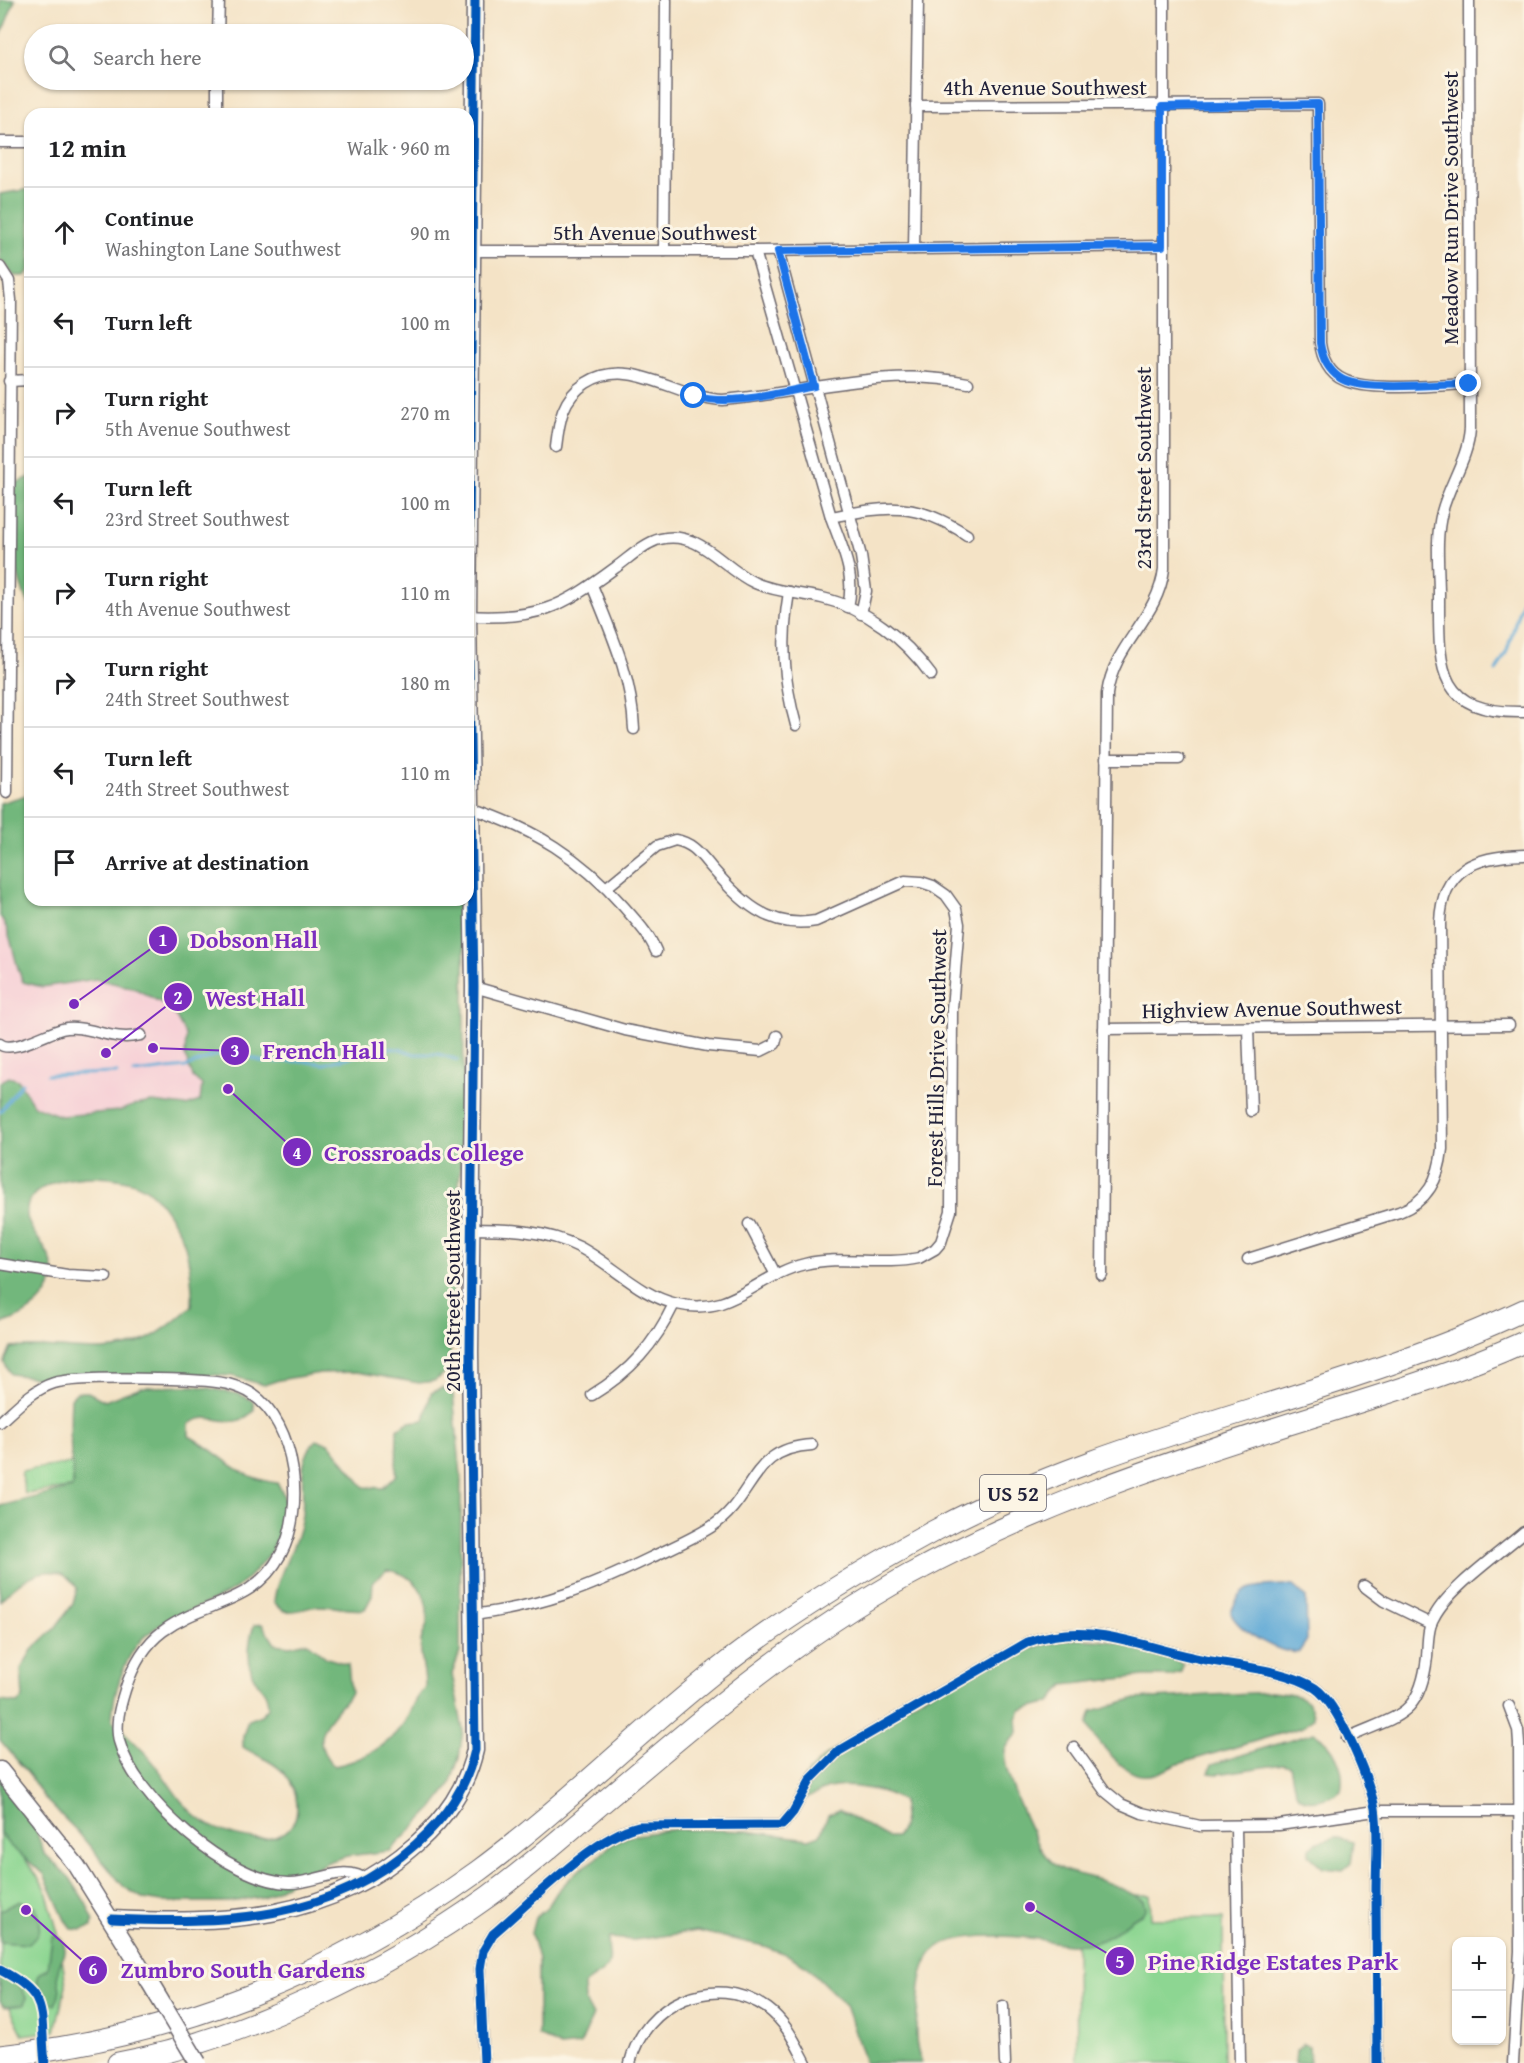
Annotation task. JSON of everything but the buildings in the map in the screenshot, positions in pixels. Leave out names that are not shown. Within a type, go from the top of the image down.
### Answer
[{"type":"highway","name":"US 52","points":[[0,2056],[68,2047],[138,2032],[252,1996],[303,1974],[395,1925],[480,1869],[743,1651],[821,1598],[938,1529],[1094,1458],[1362,1374],[1426,1351],[1524,1310]]},
{"type":"highway","name":"US 52","points":[[118,2063],[146,2058],[213,2038],[331,1989],[406,1949],[490,1896],[721,1703],[783,1655],[909,1575],[1060,1502],[1198,1453],[1410,1385],[1488,1358],[1524,1342]]},
{"type":"street","points":[[218,24],[219,0]]},
{"type":"street","name":"20th Street Southwest","points":[[474,33],[475,0]]},
{"type":"street","points":[[664,251],[666,0]]},
{"type":"street","points":[[914,249],[918,0]]},
{"type":"street","name":"23rd Street Southwest","points":[[1102,1275],[1107,694],[1112,667],[1155,603],[1164,569],[1162,107],[1164,0]]},
{"type":"street","name":"Meadow Run Drive Southwest","points":[[1469,0],[1468,442],[1443,509],[1439,531],[1440,659],[1448,680],[1464,700],[1487,711],[1524,712]]},
{"type":"street","points":[[217,108],[218,90]]},
{"type":"street","name":"20th Street Southwest","points":[[472,90],[472,108]]},
{"type":"street","name":"4th Avenue Southwest","points":[[916,106],[1162,107],[1318,104],[1320,343],[1325,363],[1339,378],[1357,384],[1469,384]]},
{"type":"street","points":[[0,142],[24,142]]},
{"type":"street","name":"5th Avenue Southwest","points":[[474,251],[755,252],[1162,246]]},
{"type":"street","points":[[778,251],[865,576],[865,602],[861,614]]},
{"type":"street","points":[[755,252],[831,517],[851,575],[848,607]]},
{"type":"street","points":[[0,267],[9,281],[11,300],[6,793]]},
{"type":"street","points":[[556,447],[561,413],[569,399],[588,382],[608,374],[631,374],[708,399],[737,399],[814,386],[897,376],[968,384]]},
{"type":"street","points":[[9,381],[24,380]]},
{"type":"street","points":[[831,517],[884,507],[907,508],[933,515],[967,535]]},
{"type":"street","points":[[474,616],[504,618],[526,615],[556,606],[592,585],[648,544],[675,537],[697,543],[736,573],[757,584],[826,599],[861,614],[904,643],[931,675]]},
{"type":"street","points":[[592,585],[624,667],[633,708],[634,729]]},
{"type":"street","points":[[789,592],[783,656],[787,694],[796,725]]},
{"type":"street","points":[[1106,759],[1179,759]]},
{"type":"street","points":[[474,809],[501,819],[560,848],[607,887],[640,926],[656,951]]},
{"type":"street","name":"Forest Hills Drive Southwest","points":[[471,1229],[520,1231],[567,1241],[647,1291],[674,1304],[698,1307],[728,1302],[776,1275],[817,1262],[919,1258],[935,1249],[945,1234],[951,1211],[953,1182],[952,1020],[959,924],[956,909],[946,895],[933,886],[912,881],[897,884],[816,921],[802,923],[776,919],[759,913],[746,904],[695,848],[675,840],[657,846],[607,887]]},
{"type":"street","points":[[1248,1259],[1399,1212],[1415,1204],[1427,1193],[1436,1179],[1441,1162],[1440,922],[1446,891],[1463,870],[1480,860],[1524,855]]},
{"type":"street","name":"20th Street Southwest","points":[[112,1919],[264,1914],[314,1904],[368,1881],[429,1833],[446,1814],[470,1772],[475,1750],[471,1229],[473,906]]},
{"type":"street","points":[[474,987],[612,1027],[669,1040],[761,1051],[775,1044],[777,1036]]},
{"type":"street","name":"Highview Avenue Southwest","points":[[1104,1029],[1509,1025]]},
{"type":"street","points":[[0,1044],[10,1048],[17,1047],[66,1028],[125,1039],[141,1035]]},
{"type":"street","points":[[1248,1028],[1251,1111]]},
{"type":"street","points":[[748,1224],[776,1275]]},
{"type":"street","points":[[0,1264],[67,1275],[106,1277]]},
{"type":"street","points":[[592,1395],[612,1383],[641,1357],[654,1341],[674,1304]]},
{"type":"street","points":[[0,1422],[40,1388],[57,1382],[80,1380],[205,1381],[229,1384],[252,1394],[269,1410],[282,1432],[295,1482],[295,1506],[291,1532],[281,1554],[269,1573],[252,1589],[177,1623],[152,1641],[142,1654],[127,1685],[119,1715],[119,1739],[136,1773],[161,1807],[222,1860],[265,1880],[287,1884],[349,1873],[361,1875],[368,1881]]},
{"type":"street","points":[[474,1615],[565,1596],[595,1585],[700,1534],[723,1517],[771,1456],[787,1448],[812,1445]]},
{"type":"street","points":[[1347,1738],[1408,1710],[1416,1700],[1425,1678],[1431,1624],[1449,1598],[1524,1532]]},
{"type":"street","points":[[1364,1586],[1384,1601],[1431,1624]]},
{"type":"street","points":[[484,2063],[480,1969],[483,1951],[493,1934],[597,1846],[616,1833],[639,1826],[782,1825],[793,1812],[811,1779],[839,1751],[1028,1642],[1054,1634],[1096,1633],[1297,1680],[1313,1686],[1328,1700],[1370,1789],[1375,1811],[1377,2063]]},
{"type":"street","points":[[1509,1706],[1518,1737],[1520,1951],[1514,2063]]},
{"type":"street","points":[[1074,1748],[1105,1791],[1121,1804],[1182,1823],[1236,1827],[1279,1825],[1375,1811],[1519,1810]]},
{"type":"street","points":[[0,1770],[48,1826],[112,1919],[198,2063]]},
{"type":"street","points":[[1236,1827],[1240,2063]]},
{"type":"street","points":[[630,2063],[642,2033],[664,2010],[687,1997],[716,1992],[743,1996],[766,2008],[788,2029],[806,2063]]},
{"type":"street","points":[[1003,2006],[1005,2063]]},
{"type":"shaded area","points":[[0,818],[24,884],[24,906],[40,906],[455,1150],[7,1149],[0,1255]]},
{"type":"green space","points":[[0,0],[15,0],[0,38]]},
{"type":"green space","points":[[24,190],[24,276],[14,276],[0,259],[0,194]]},
{"type":"green space","points":[[24,480],[24,594],[16,563],[12,528],[16,483]]},
{"type":"green space","points":[[24,796],[24,906],[465,906],[463,1113],[450,1355],[446,1373],[434,1381],[419,1383],[357,1372],[320,1373],[264,1385],[232,1376],[193,1374],[38,1378],[11,1374],[4,1363],[11,1348],[112,1349],[128,1347],[150,1338],[192,1306],[192,1288],[188,1257],[179,1231],[166,1210],[149,1191],[137,1184],[104,1177],[66,1180],[49,1185],[36,1193],[28,1204],[28,1220],[51,1261],[53,1273],[47,1293],[30,1310],[0,1324],[0,1082],[9,1077],[18,1080],[34,1106],[61,1116],[119,1111],[152,1102],[186,1106],[200,1101],[202,1085],[193,1077],[185,1056],[186,1036],[171,1008],[134,988],[96,979],[42,987],[23,982],[8,931],[0,916],[0,803]]},
{"type":"green space","points":[[197,1386],[239,1394],[253,1401],[254,1410],[246,1417],[238,1421],[206,1418],[198,1420],[189,1424],[189,1436],[250,1476],[277,1483],[284,1499],[283,1524],[270,1553],[242,1583],[217,1599],[161,1624],[142,1639],[125,1666],[115,1699],[112,1720],[147,1755],[182,1802],[196,1816],[224,1832],[258,1839],[278,1836],[287,1830],[293,1823],[297,1805],[296,1796],[288,1778],[282,1771],[273,1763],[243,1747],[243,1736],[248,1720],[261,1715],[268,1708],[266,1696],[254,1679],[250,1668],[249,1649],[254,1625],[262,1624],[275,1644],[290,1646],[307,1642],[327,1658],[348,1664],[351,1693],[329,1719],[321,1736],[321,1745],[325,1755],[334,1766],[353,1761],[372,1752],[397,1733],[425,1688],[421,1647],[427,1613],[426,1603],[419,1587],[405,1576],[387,1570],[373,1582],[372,1596],[365,1609],[318,1606],[298,1611],[285,1611],[274,1602],[279,1580],[300,1527],[304,1466],[310,1448],[316,1440],[329,1443],[364,1487],[383,1488],[396,1475],[397,1429],[409,1422],[424,1420],[431,1393],[442,1388],[453,1394],[461,1476],[460,1652],[452,1674],[463,1730],[459,1758],[449,1787],[433,1808],[390,1851],[347,1856],[328,1862],[263,1897],[229,1902],[162,1902],[144,1899],[124,1887],[77,1831],[44,1798],[30,1776],[0,1740],[0,1701],[18,1703],[23,1698],[21,1669],[32,1650],[55,1628],[73,1604],[77,1588],[68,1578],[59,1573],[48,1572],[38,1574],[17,1585],[0,1601],[0,1506],[72,1488],[71,1398],[77,1392],[88,1392],[105,1401],[141,1387]]},
{"type":"green space","points":[[72,1463],[76,1487],[25,1494],[21,1471]]},
{"type":"green space","points":[[1067,1639],[1111,1641],[1143,1647],[1172,1658],[1183,1665],[1181,1672],[1172,1676],[1144,1676],[1064,1685],[1050,1702],[1021,1710],[1017,1719],[1018,1732],[1005,1751],[1008,1774],[1021,1808],[1036,1841],[1050,1861],[1062,1869],[1112,1885],[1144,1900],[1146,1907],[1143,1913],[1110,1936],[1084,1944],[1020,1937],[981,1936],[955,1940],[936,1949],[926,1964],[922,1977],[916,2022],[917,2047],[922,2063],[865,2063],[846,2005],[805,1965],[788,1955],[764,1946],[697,1931],[634,1940],[609,1938],[607,1966],[584,1985],[585,2001],[593,2016],[580,2045],[560,2047],[538,2035],[538,1959],[531,1933],[535,1918],[547,1908],[557,1892],[576,1872],[596,1859],[612,1844],[629,1836],[676,1829],[746,1831],[809,1839],[820,1835],[828,1815],[839,1810],[887,1837],[897,1837],[904,1820],[902,1801],[877,1791],[846,1786],[829,1788],[807,1798],[800,1793],[801,1785],[808,1772],[825,1756],[905,1706],[997,1656]]},
{"type":"green space","points":[[1271,1692],[1293,1695],[1305,1700],[1312,1710],[1313,1718],[1303,1727],[1175,1765],[1156,1774],[1140,1775],[1125,1768],[1097,1740],[1088,1724],[1092,1711],[1133,1699]]},
{"type":"green space","points":[[1314,1733],[1333,1750],[1340,1766],[1341,1790],[1332,1796],[1313,1801],[1301,1798],[1297,1794],[1290,1766],[1283,1764],[1218,1774],[1209,1773],[1212,1764]]},
{"type":"green space","points":[[0,1776],[30,1813],[44,1853],[70,1878],[86,1903],[93,1919],[92,1927],[82,1930],[72,1929],[65,1920],[44,1874],[9,1845],[0,1833]]},
{"type":"green space","points":[[0,1824],[45,1887],[58,1933],[66,1985],[55,2031],[23,2035],[0,1987]]},
{"type":"green space","points":[[1335,1837],[1354,1842],[1351,1863],[1343,1870],[1323,1868],[1309,1855],[1310,1848],[1316,1843]]},
{"type":"green space","points":[[1036,1857],[1083,1895],[1150,1895],[1151,1919],[1223,1918],[1224,2063],[1077,2063],[1076,1942]]},
{"type":"green space","points":[[20,1901],[36,1908],[40,1923],[39,1932],[29,1944],[0,1942],[0,1910]]},
{"type":"green space","points":[[52,1936],[61,1938],[65,1949],[58,1971],[60,1989],[55,2005],[48,2001],[37,1982],[39,1974],[48,1969]]},
{"type":"green space","points":[[0,1974],[19,1984],[26,1997],[24,2005],[5,2007],[0,2002]]},
{"type":"green space","points":[[1303,2044],[1309,2046],[1310,2063],[1295,2063],[1296,2051]]},
{"type":"water","points":[[1293,1586],[1306,1597],[1307,1640],[1299,1652],[1282,1650],[1260,1640],[1241,1627],[1231,1613],[1244,1591],[1250,1588]]},
{"type":"waterway","points":[[1496,671],[1507,651],[1524,593]]},
{"type":"waterway","points":[[134,1073],[186,1067],[213,1056],[240,1053],[263,1062],[304,1061],[324,1064],[384,1048],[399,1049],[415,1054],[438,1054],[458,1060]]},
{"type":"waterway","points":[[47,1075],[117,1073]]},
{"type":"waterway","points":[[0,1112],[22,1083]]},
{"type":"cycle path","points":[[474,88],[475,0]]},
{"type":"cycle path","points":[[474,90],[474,108]]},
{"type":"cycle path","points":[[112,1919],[234,1918],[273,1913],[311,1903],[347,1889],[383,1870],[416,1844],[437,1823],[460,1790],[471,1764],[475,1750],[470,1352],[473,906]]},
{"type":"cycle path","points":[[484,2063],[480,1969],[483,1951],[493,1934],[583,1856],[621,1832],[639,1826],[782,1825],[793,1812],[811,1779],[839,1751],[1028,1642],[1050,1636],[1071,1634],[1111,1637],[1192,1657],[1288,1676],[1315,1688],[1334,1710],[1360,1762],[1375,1808],[1377,2063]]},
{"type":"cycle path","points":[[0,1970],[17,1979],[36,1997],[42,2018],[45,2063]]},
{"type":"place","name":"Dobson Hall","points":[[74,1004]]},
{"type":"place","name":"French Hall","points":[[153,1048]]},
{"type":"place","name":"West Hall","points":[[106,1053]]},
{"type":"place","name":"Crossroads College","points":[[228,1089]]},
{"type":"place","name":"Pine Ridge Estates Park","points":[[1030,1907]]},
{"type":"place","name":"Zumbro South Gardens","points":[[26,1910]]},
{"type":"route","points":[[694,396],[708,399],[737,399],[814,386],[778,251],[1162,246],[1162,107],[1318,104],[1320,343],[1325,363],[1339,378],[1350,383],[1366,385],[1469,384]]}]
